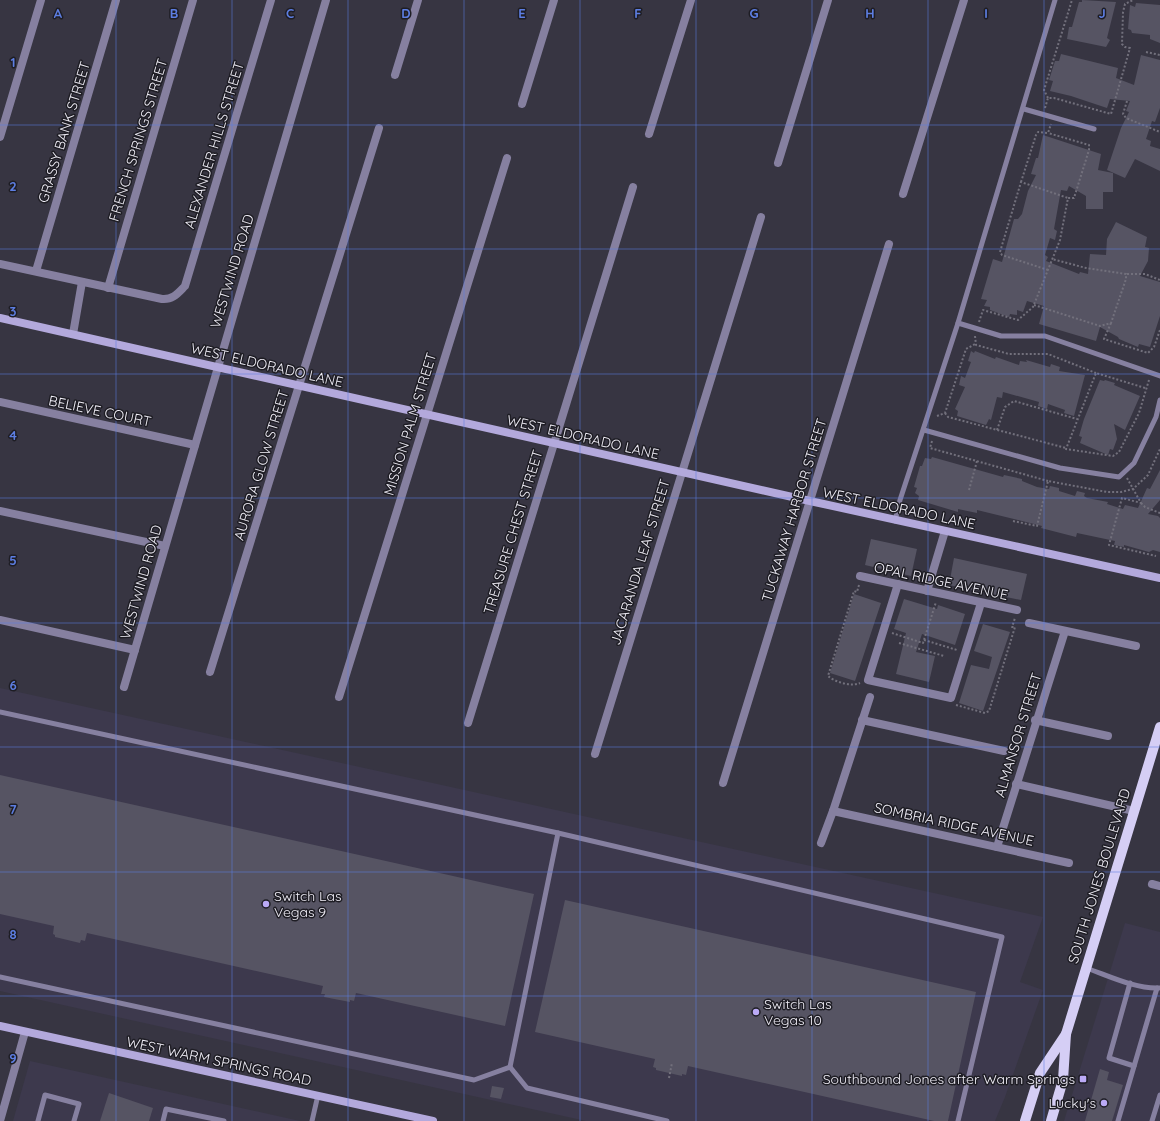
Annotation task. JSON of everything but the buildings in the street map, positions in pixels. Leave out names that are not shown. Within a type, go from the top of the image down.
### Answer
[{"type":"main road","name":"SOUTH JONES BOULEVARD","points":[[1051,1121],[1063,1080],[1066,1034],[1160,727]]},
{"type":"main road","name":"SOUTH JONES BOULEVARD","points":[[1025,1121],[1040,1073],[1066,1034]]},
{"type":"street","points":[[0,137],[40,0]]},
{"type":"street","name":"GRASSY BANK STREET","points":[[36,271],[116,0]]},
{"type":"street","name":"FRENCH SPRINGS STREET","points":[[108,288],[193,0]]},
{"type":"street","name":"ALEXANDER HILLS STREET","points":[[108,288],[168,300],[176,296],[185,286],[271,0]]},
{"type":"street","name":"WESTWIND ROAD","points":[[124,687],[326,0]]},
{"type":"street","points":[[395,75],[418,0]]},
{"type":"street","points":[[522,104],[554,0]]},
{"type":"street","points":[[649,134],[691,0]]},
{"type":"street","points":[[778,163],[828,0]]},
{"type":"street","points":[[903,194],[964,0]]},
{"type":"street","name":"AURORA GLOW STREET","points":[[210,672],[379,128]]},
{"type":"street","name":"MISSION PALM STREET","points":[[339,697],[507,158]]},
{"type":"street","name":"TREASURE CHEST STREET","points":[[468,723],[633,188]]},
{"type":"street","name":"JACARANDA LEAF STREET","points":[[595,754],[761,217]]},
{"type":"street","name":"TUCKAWAY HARBOR STREET","points":[[723,783],[889,244]]},
{"type":"street","points":[[0,264],[108,288]]},
{"type":"street","points":[[73,334],[82,282]]},
{"type":"street","name":"WEST ELDORADO LANE","points":[[0,318],[810,502],[1160,578]]},
{"type":"street","name":"BELIEVE COURT","points":[[0,402],[195,445]]},
{"type":"street","points":[[0,511],[165,546]]},
{"type":"street","points":[[927,591],[945,531]]},
{"type":"street","name":"OPAL RIDGE AVENUE","points":[[860,576],[1016,610]]},
{"type":"street","points":[[898,584],[868,680],[951,698],[981,602]]},
{"type":"street","points":[[0,620],[135,650]]},
{"type":"street","points":[[1029,623],[1136,646]]},
{"type":"street","name":"ALMANSOR STREET","points":[[997,847],[1035,720],[1065,631]]},
{"type":"street","points":[[820,843],[833,811],[870,697]]},
{"type":"street","points":[[862,720],[1004,751]]},
{"type":"street","points":[[1035,720],[1108,736]]},
{"type":"street","points":[[1016,784],[1134,811]]},
{"type":"street","name":"SOMBRIA RIDGE AVENUE","points":[[833,811],[1070,863]]},
{"type":"street","name":"WEST WARM SPRINGS ROAD","points":[[0,1026],[433,1121]]},
{"type":"street","points":[[0,1121],[25,1032]]},
{"type":"lane","points":[[895,520],[900,500],[958,323],[1024,109],[1055,0]]},
{"type":"lane","points":[[1024,109],[1094,129]]},
{"type":"lane","points":[[958,323],[1002,336],[1045,336],[1160,376]]},
{"type":"lane","points":[[924,430],[1060,468],[1119,477],[1134,463],[1156,417],[1160,400]]},
{"type":"lane","points":[[0,712],[558,833],[1002,937],[958,1121]]},
{"type":"lane","points":[[510,1067],[558,833]]},
{"type":"lane","points":[[1086,968],[1130,983],[1150,988],[1158,988],[1118,1121]]},
{"type":"lane","points":[[0,977],[474,1080],[510,1067]]},
{"type":"lane","points":[[1130,983],[1109,1058],[1134,1066]]},
{"type":"lane","points":[[510,1067],[527,1088],[667,1121]]},
{"type":"lane","points":[[38,1121],[45,1095],[79,1104],[74,1121]]},
{"type":"lane","points":[[312,1121],[318,1095]]},
{"type":"lane","points":[[1152,1121],[1160,1095]]},
{"type":"lane","points":[[163,1121],[166,1109],[224,1121]]},
{"type":"path","points":[[1048,133],[1050,117],[1045,110],[1048,98],[1044,90],[1072,0]]},
{"type":"path","points":[[1048,98],[1111,114],[1130,48],[1122,44],[1122,12],[1125,4],[1133,0]]},
{"type":"path","points":[[1146,52],[1160,55]]},
{"type":"path","points":[[1127,101],[1123,114],[1126,118],[1160,132]]},
{"type":"path","points":[[1021,182],[1068,198],[1074,198],[1089,150],[1089,145],[1048,133],[1038,132],[1036,135],[1021,182],[1000,252],[1002,256],[1048,270]]},
{"type":"path","points":[[975,344],[977,329],[983,310],[1018,320],[1022,318],[1034,305],[1060,240],[1068,198]]},
{"type":"path","points":[[1052,259],[1086,268],[1125,274],[1145,274],[1160,280]]},
{"type":"path","points":[[1125,274],[1126,279],[1104,339],[1148,353],[1154,347],[1160,330]]},
{"type":"path","points":[[1034,305],[1100,326],[1111,323]]},
{"type":"path","points":[[1145,388],[1048,354],[1009,354],[975,344],[966,349],[963,355],[945,413],[934,419],[930,448],[1048,481],[1107,492],[1120,492],[1133,489],[1148,475],[1160,449]]},
{"type":"path","points":[[1066,448],[1096,372]]},
{"type":"path","points":[[945,413],[948,417],[1066,448],[1113,456],[1119,452],[1139,413],[1145,388],[1152,373]]},
{"type":"path","points":[[997,430],[1005,407],[1014,401],[1078,420]]},
{"type":"path","points":[[969,490],[977,461]]},
{"type":"path","points":[[1124,472],[1141,503],[1145,507],[1160,513]]},
{"type":"path","points":[[1013,521],[1037,526],[1048,481]]},
{"type":"path","points":[[1141,503],[1122,498],[1109,545],[1156,556]]},
{"type":"path","points":[[860,576],[857,592],[854,591],[828,676],[833,680],[855,685],[868,680]]},
{"type":"path","points":[[883,631],[923,643],[936,602]]},
{"type":"path","points":[[951,698],[956,705],[985,713],[989,711],[1015,628],[1012,627],[1016,610]]},
{"type":"path","points":[[924,640],[965,652]]},
{"type":"path","points":[[899,643],[944,656]]},
{"type":"path","points":[[668,1078],[672,1063]]},
{"type":"shaded area","points":[[0,688],[1043,917],[1020,982],[1043,990],[995,1121],[586,1121],[0,991]]},
{"type":"shaded area","points":[[1125,923],[1160,932],[1160,1121],[1064,1121]]},
{"type":"shaded area","points":[[30,1061],[300,1121],[13,1121]]},
{"type":"place","name":"Switch Las Vegas 9","points":[[266,904]]},
{"type":"place","name":"Switch Las Vegas 10","points":[[756,1012]]},
{"type":"place","name":"Southbound Jones after Warm Springs","points":[[1083,1079]]},
{"type":"place","name":"Lucky's","points":[[1104,1103]]}]
